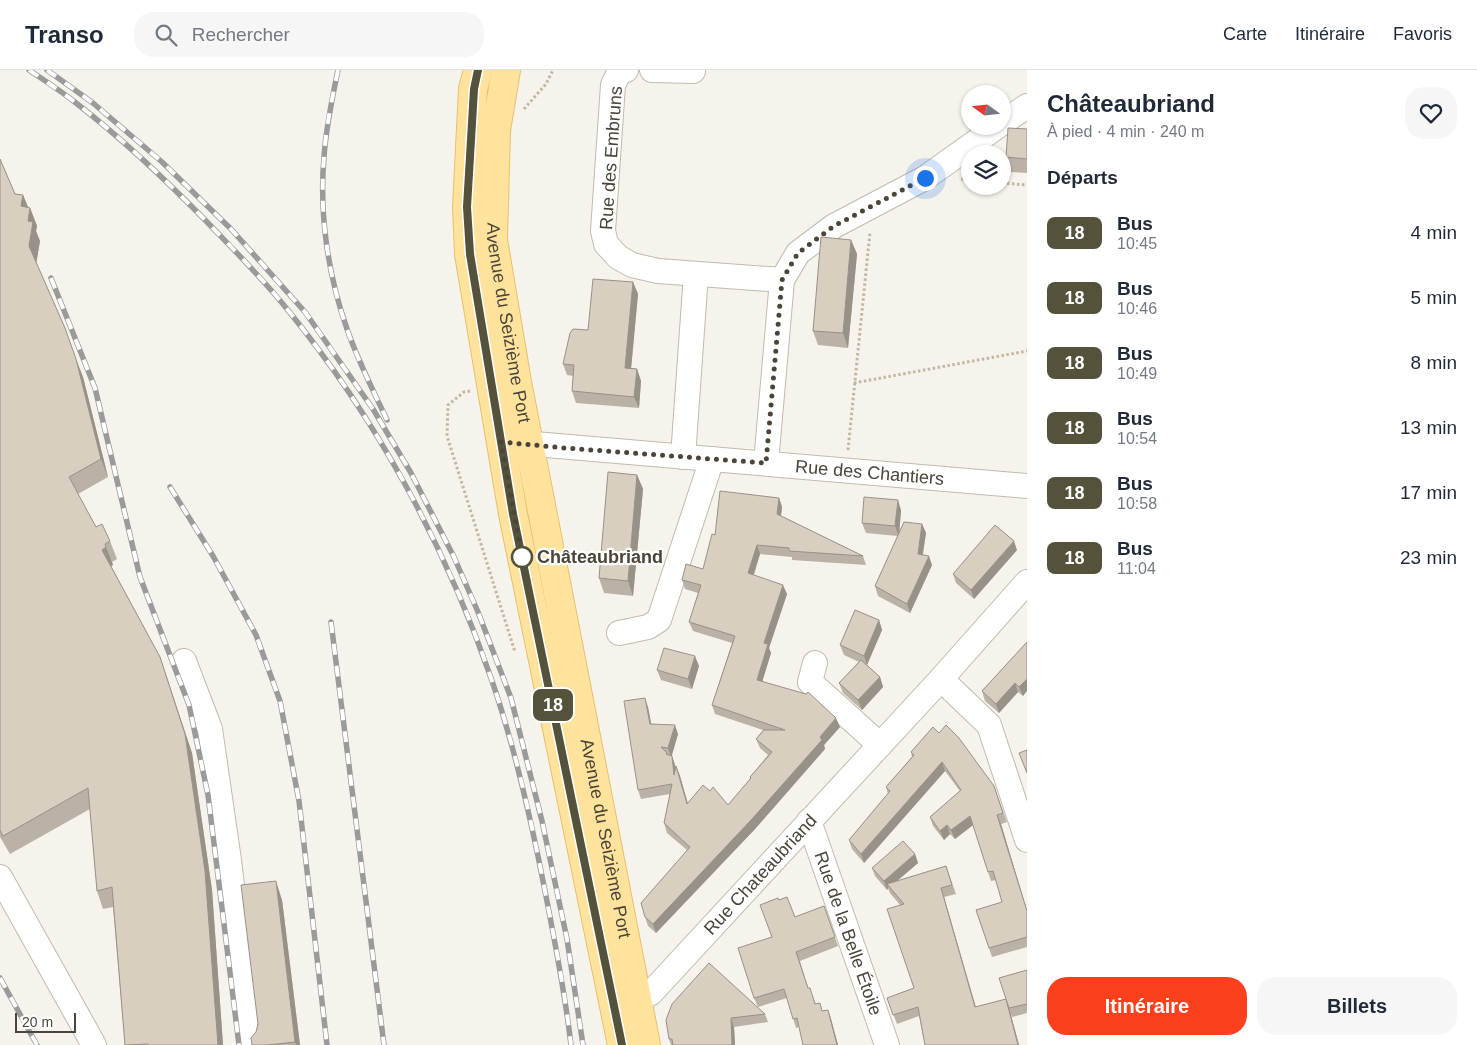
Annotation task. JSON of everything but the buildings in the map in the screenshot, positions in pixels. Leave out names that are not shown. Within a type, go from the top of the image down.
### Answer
[{"type":"main road","name":"Avenue du Seizième Port","points":[[478,70],[474,89],[467,207],[470,254],[513,514],[622,1045]]},
{"type":"main road","name":"Avenue du Seizième Port","points":[[506,70],[496,130],[494,240],[529,444],[646,1045]]},
{"type":"street","name":"Rue des Embruns","points":[[626,70],[619,73],[613,85],[603,231],[606,244],[618,257],[632,265],[658,271],[782,280]]},
{"type":"street","points":[[652,70],[693,71]]},
{"type":"street","points":[[1011,117],[1027,106]]},
{"type":"street","points":[[766,463],[782,280],[798,253],[834,226],[925,178],[985,135]]},
{"type":"street","points":[[683,457],[696,274]]},
{"type":"street","name":"Rue des Chantiers","points":[[501,442],[1027,486]]},
{"type":"street","points":[[619,633],[648,627],[659,620],[712,459]]},
{"type":"street","name":"Rue Chateaubriand","points":[[638,1000],[651,993],[941,679],[1027,582]]},
{"type":"street","points":[[184,661],[210,729],[229,860],[251,1045]]},
{"type":"street","points":[[815,663],[810,682],[880,745]]},
{"type":"street","points":[[941,679],[989,726],[1027,840]]},
{"type":"street","name":"Rue de la Belle Étoile","points":[[809,821],[887,1045]]},
{"type":"street","points":[[0,877],[94,1045]]},
{"type":"path","points":[[1011,184],[1027,185]]},
{"type":"path","points":[[846,470],[870,230],[860,212]]},
{"type":"path","points":[[854,383],[1027,352]]},
{"type":"railway","points":[[29,70],[94,117],[128,146],[193,208],[259,276],[287,309],[350,394],[405,484],[430,532],[473,628],[508,730],[540,864],[560,968],[571,1045]]},
{"type":"railway","points":[[47,70],[93,103],[162,162],[231,229],[305,312],[373,409],[411,473],[454,557],[478,612],[511,698],[542,821],[567,939],[583,1045]]},
{"type":"railway","points":[[338,70],[324,157],[323,200],[326,244],[340,308],[347,329],[387,420]]},
{"type":"railway","points":[[51,278],[95,388],[140,577],[189,705],[208,795],[239,1045]]},
{"type":"railway","points":[[170,487],[213,556],[256,635],[280,701],[299,801],[327,1045]]},
{"type":"railway","points":[[331,622],[384,1045]]},
{"type":"railway","points":[[0,978],[37,1045]]},
{"type":"bus line","name":"18","points":[[478,70],[474,89],[467,207],[470,254],[513,514],[622,1045]]},
{"type":"place","name":"Châteaubriand","points":[[522,557]]},
{"type":"route","points":[[522,557],[501,442],[766,463],[782,280],[798,253],[834,226],[925,178]]}]
